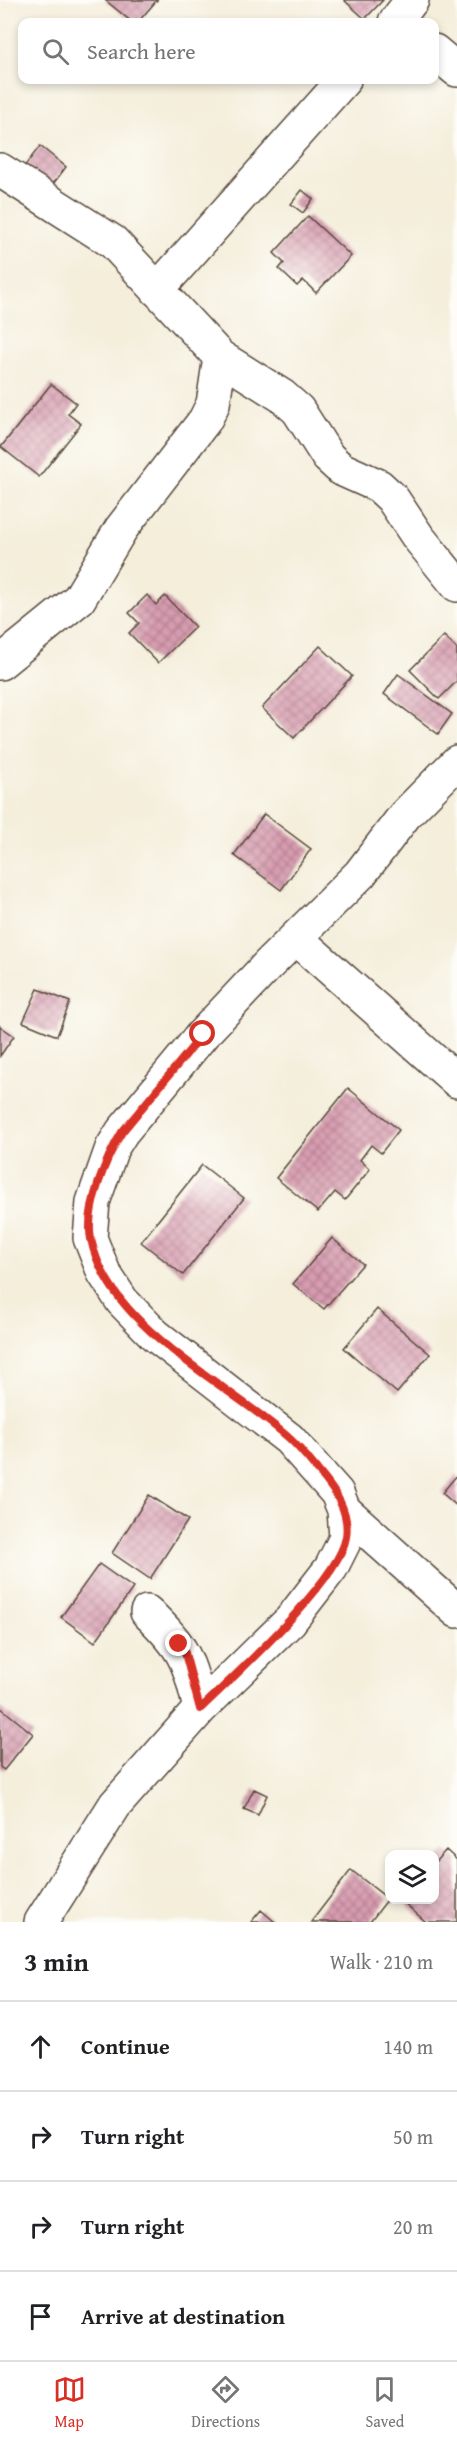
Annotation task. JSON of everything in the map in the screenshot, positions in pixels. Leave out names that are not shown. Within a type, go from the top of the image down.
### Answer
[{"type":"street","points":[[439,54],[457,70]]},
{"type":"street","points":[[157,290],[340,84]]},
{"type":"street","points":[[0,170],[113,242],[220,357],[282,396],[298,410],[328,457],[341,469],[379,486],[392,498],[418,537],[457,585]]},
{"type":"street","points":[[0,663],[79,599],[90,585],[121,529],[205,420],[213,404],[220,357]]},
{"type":"street","points":[[41,1922],[115,1805],[200,1709],[290,1621],[331,1568],[346,1538],[344,1510],[337,1493],[290,1438],[138,1319],[104,1273],[90,1238],[93,1202],[112,1148],[122,1132],[203,1034],[360,874],[405,815],[457,762]]},
{"type":"street","points":[[296,938],[457,1081]]},
{"type":"street","points":[[344,1510],[457,1611]]},
{"type":"street","points":[[147,1612],[173,1637],[185,1653],[200,1709]]},
{"type":"building","points":[[105,0],[157,0],[141,18],[127,18]]},
{"type":"building","points":[[344,0],[383,0],[364,18]]},
{"type":"building","points":[[40,146],[66,167],[50,188],[24,167]]},
{"type":"building","points":[[302,190],[313,199],[303,213],[291,204]]},
{"type":"building","points":[[308,216],[351,256],[316,293],[303,280],[297,286],[279,269],[284,263],[274,253]]},
{"type":"building","points":[[51,384],[76,403],[68,414],[81,424],[39,477],[1,447]]},
{"type":"building","points":[[147,595],[156,605],[165,596],[195,627],[158,663],[129,633],[139,623],[129,613]]},
{"type":"building","points":[[444,636],[457,649],[457,681],[439,699],[410,670]]},
{"type":"building","points":[[320,646],[352,676],[294,738],[262,708]]},
{"type":"building","points":[[398,674],[452,714],[438,734],[384,694]]},
{"type":"building","points":[[264,814],[311,849],[281,890],[234,855]]},
{"type":"building","points":[[38,989],[70,1002],[57,1036],[23,1022]]},
{"type":"building","points":[[0,1026],[14,1036],[0,1056]]},
{"type":"building","points":[[348,1088],[399,1130],[381,1153],[371,1145],[360,1160],[370,1169],[345,1200],[335,1192],[318,1212],[276,1178]]},
{"type":"building","points":[[202,1165],[244,1198],[183,1275],[141,1242]]},
{"type":"building","points":[[332,1238],[363,1264],[324,1309],[293,1284]]},
{"type":"building","points":[[377,1309],[430,1354],[397,1393],[344,1348]]},
{"type":"building","points":[[457,1475],[457,1506],[442,1493]]},
{"type":"building","points":[[149,1495],[188,1520],[150,1579],[112,1553]]},
{"type":"building","points":[[99,1564],[133,1588],[95,1642],[61,1617]]},
{"type":"building","points":[[0,1707],[33,1734],[4,1770],[0,1767]]},
{"type":"building","points":[[254,1789],[267,1795],[258,1815],[244,1809]]},
{"type":"building","points":[[446,1850],[457,1860],[457,1922],[426,1922],[405,1904],[439,1904],[439,1858]]},
{"type":"building","points":[[351,1870],[385,1897],[385,1903],[370,1922],[311,1922]]},
{"type":"building","points":[[261,1910],[275,1922],[251,1922]]},
{"type":"route","points":[[179,1644],[185,1653],[200,1709],[290,1621],[331,1568],[346,1538],[344,1510],[337,1493],[316,1468],[290,1438],[155,1335],[138,1319],[104,1273],[90,1238],[93,1202],[112,1148],[122,1132],[203,1034]]}]
